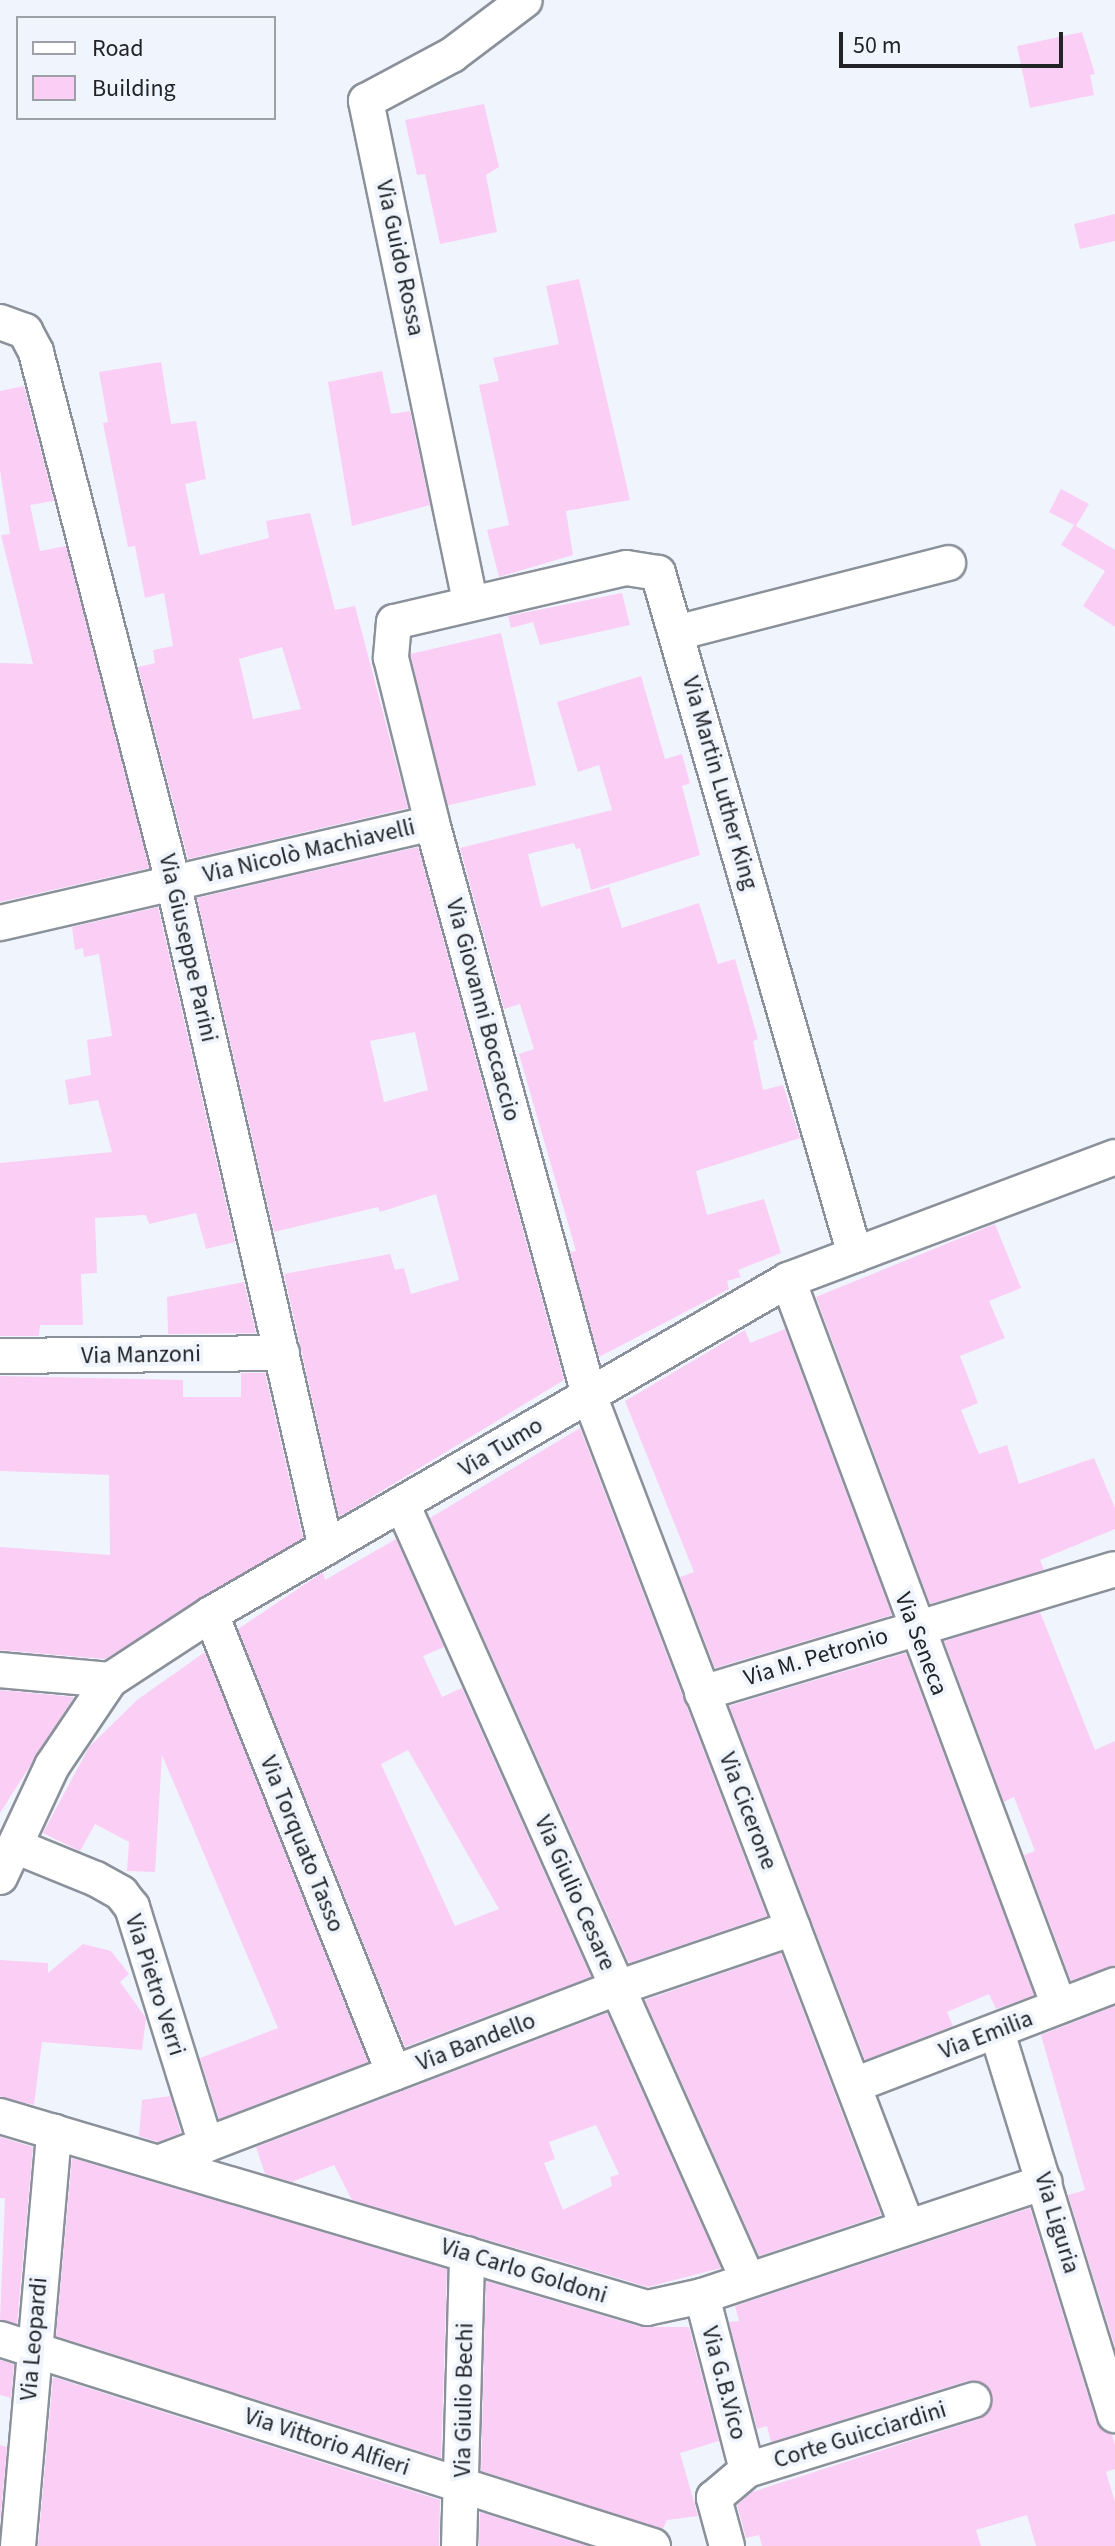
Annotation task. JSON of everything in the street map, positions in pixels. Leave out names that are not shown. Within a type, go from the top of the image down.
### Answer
[{"type":"street","name":"Via Guido Rossa","points":[[470,601],[366,101],[452,55],[525,0]]},
{"type":"street","name":"Via Giuseppe Parini","points":[[0,322],[25,331],[36,352],[173,882],[326,1548]]},
{"type":"street","points":[[676,633],[948,563]]},
{"type":"street","name":"Via Martin Luther King","points":[[394,622],[470,601],[636,569],[658,573],[855,1255]]},
{"type":"street","name":"Via Giovanni Boccaccio","points":[[394,622],[391,658],[432,823],[589,1395]]},
{"type":"street","name":"Via Nicolò Machiavelli","points":[[0,923],[432,823]]},
{"type":"street","name":"Via Tumo","points":[[0,1877],[52,1766],[110,1680],[211,1614],[403,1506],[788,1280],[1115,1157]]},
{"type":"street","name":"Via Seneca","points":[[788,1280],[914,1626],[1059,2006]]},
{"type":"street","name":"Via Manzoni","points":[[0,1356],[282,1353]]},
{"type":"street","name":"Via Cicerone","points":[[589,1395],[793,1928],[857,2084],[907,2226]]},
{"type":"street","name":"Via Giulio Cesare","points":[[403,1506],[748,2280]]},
{"type":"street","name":"Via M. Petronio","points":[[702,1693],[914,1626],[1115,1569]]},
{"type":"street","name":"Via Torquato Tasso","points":[[211,1614],[394,2073]]},
{"type":"street","points":[[0,1670],[110,1680]]},
{"type":"street","name":"Via Pietro Verri","points":[[15,1846],[96,1879],[121,1893],[132,1907],[206,2145]]},
{"type":"street","name":"Via Bandello","points":[[161,2162],[617,1988],[793,1928]]},
{"type":"street","name":"Via Emilia","points":[[857,2084],[1115,1985]]},
{"type":"street","name":"Via Liguria","points":[[997,2032],[1115,2415]]},
{"type":"street","name":"Via Carlo Goldoni","points":[[0,2116],[647,2308],[702,2296],[1045,2182]]},
{"type":"street","name":"Via Leopardi","points":[[18,2546],[32,2349],[54,2132]]},
{"type":"street","name":"Via Giulio Bechi","points":[[459,2546],[467,2254]]},
{"type":"street","name":"Via G.B.Vico","points":[[702,2296],[747,2470]]},
{"type":"street","name":"Via Vittorio Alfieri","points":[[0,2339],[653,2546]]},
{"type":"street","name":"Corte Guicciardini","points":[[747,2470],[973,2400]]},
{"type":"street","points":[[727,2546],[714,2498],[747,2470]]},
{"type":"building","points":[[1082,32],[1095,74],[1090,75],[1094,95],[1030,108],[1017,46]]},
{"type":"building","points":[[484,104],[499,167],[486,175],[497,232],[440,244],[425,174],[417,175],[405,120]]},
{"type":"building","points":[[1115,214],[1115,241],[1080,249],[1074,224]]},
{"type":"building","points":[[579,279],[630,500],[566,511],[573,555],[499,577],[487,530],[509,525],[479,385],[499,381],[493,358],[559,344],[546,286]]},
{"type":"building","points":[[161,362],[171,424],[196,421],[206,479],[185,484],[200,555],[269,538],[266,521],[310,513],[335,610],[355,606],[408,808],[188,859],[138,667],[155,663],[153,650],[173,646],[164,593],[145,598],[135,546],[128,547],[103,423],[108,422],[99,372]],"holes":[[[282,647],[301,709],[253,719],[239,659]]]},
{"type":"building","points":[[382,371],[391,414],[410,411],[430,505],[352,526],[328,382]]},
{"type":"building","points":[[24,386],[54,501],[30,505],[40,551],[66,546],[149,868],[0,902],[0,663],[33,664],[1,535],[10,534],[0,470],[0,391]]},
{"type":"building","points":[[1061,489],[1089,504],[1076,526],[1115,550],[1115,627],[1083,606],[1105,571],[1061,545],[1074,525],[1049,512]]},
{"type":"building","points":[[622,593],[630,625],[540,645],[533,622],[511,628],[508,616]]},
{"type":"building","points":[[501,633],[536,785],[445,806],[410,654]]},
{"type":"building","points":[[641,676],[665,759],[682,754],[690,783],[682,786],[700,855],[591,890],[580,848],[576,849],[574,843],[528,854],[541,907],[609,887],[622,928],[699,903],[718,964],[735,959],[758,1039],[753,1041],[763,1090],[783,1085],[800,1138],[696,1171],[707,1215],[764,1199],[781,1253],[738,1270],[741,1277],[727,1281],[729,1289],[599,1357],[570,1252],[576,1251],[519,1054],[534,1049],[520,1004],[504,1009],[460,848],[612,810],[599,765],[578,772],[557,702]]},
{"type":"building","points":[[418,847],[564,1380],[339,1517],[284,1274],[390,1254],[395,1270],[404,1268],[411,1294],[459,1280],[436,1194],[380,1212],[378,1207],[274,1232],[197,898]],"holes":[[[415,1032],[428,1090],[384,1102],[370,1041]]]},
{"type":"building","points":[[158,907],[235,1242],[206,1249],[196,1213],[149,1224],[146,1215],[95,1218],[97,1273],[81,1274],[83,1325],[40,1325],[39,1336],[0,1336],[0,1163],[112,1152],[98,1100],[69,1105],[65,1080],[91,1075],[87,1040],[112,1036],[99,954],[84,957],[83,948],[75,950],[72,927]]},
{"type":"building","points":[[995,1224],[1021,1288],[989,1301],[1005,1338],[960,1356],[978,1403],[961,1410],[979,1454],[1007,1445],[1019,1484],[1094,1458],[1115,1508],[1115,1529],[1040,1560],[1044,1570],[930,1604],[816,1297]]},
{"type":"building","points":[[244,1282],[256,1333],[168,1334],[167,1297]]},
{"type":"building","points":[[785,1329],[892,1615],[715,1668],[680,1577],[694,1572],[625,1401],[745,1330],[750,1343]]},
{"type":"building","points":[[241,1373],[265,1373],[303,1538],[105,1659],[0,1650],[0,1547],[110,1555],[109,1475],[0,1471],[0,1376],[183,1380],[183,1397],[241,1397]]},
{"type":"building","points":[[580,1428],[767,1916],[629,1963],[430,1518]]},
{"type":"building","points":[[396,1539],[444,1647],[423,1656],[442,1697],[462,1688],[591,1977],[405,2047],[238,1629],[323,1572],[325,1580]],"holes":[[[408,1750],[499,1909],[455,1926],[381,1764]]]},
{"type":"building","points":[[1040,1612],[1095,1750],[1115,1741],[1115,1965],[1071,1981],[1024,1855],[1035,1851],[1014,1797],[1004,1802],[944,1641]]},
{"type":"building","points":[[205,1652],[368,2062],[219,2119],[200,2058],[278,2028],[162,1755],[155,1872],[127,1871],[129,1842],[95,1824],[80,1851],[43,1833],[89,1747],[137,1700]]},
{"type":"building","points":[[906,1653],[1034,1995],[996,2009],[989,1994],[947,2012],[953,2026],[865,2060],[729,1706]]},
{"type":"building","points":[[0,1690],[74,1697],[0,1813]]},
{"type":"building","points":[[83,1944],[111,1951],[129,1974],[120,1982],[146,2018],[142,2050],[42,2042],[34,2105],[0,2097],[0,1960],[48,1963],[48,1973]]},
{"type":"building","points":[[781,1953],[881,2215],[759,2256],[645,2000]]},
{"type":"building","points":[[1115,2006],[1115,2347],[1068,2195],[1085,2190],[1041,2035]]},
{"type":"building","points":[[607,2013],[721,2268],[648,2287],[352,2200],[334,2165],[292,2182],[265,2174],[256,2147]],"holes":[[[596,2125],[619,2174],[610,2177],[612,2186],[563,2210],[544,2163],[555,2159],[549,2142]]]},
{"type":"building","points":[[170,2096],[181,2133],[158,2142],[139,2136],[142,2100]]},
{"type":"building","points":[[0,2137],[33,2147],[17,2324],[0,2320],[5,2198],[0,2198]]},
{"type":"building","points":[[72,2158],[447,2269],[441,2458],[56,2336]]},
{"type":"building","points":[[1030,2208],[1096,2421],[1112,2435],[1115,2445],[1115,2469],[1106,2472],[1115,2502],[1115,2546],[1036,2546],[1027,2515],[976,2530],[981,2546],[762,2546],[759,2535],[746,2538],[737,2505],[752,2492],[979,2419],[988,2413],[992,2395],[986,2385],[967,2381],[771,2442],[767,2426],[757,2429],[729,2322],[739,2321],[735,2306]]},
{"type":"building","points":[[486,2281],[641,2327],[689,2327],[719,2441],[680,2453],[698,2516],[667,2520],[663,2529],[481,2471]]},
{"type":"building","points":[[0,2360],[14,2364],[11,2398],[0,2395]]},
{"type":"building","points":[[53,2377],[440,2500],[439,2546],[38,2546]]},
{"type":"building","points":[[0,2445],[7,2447],[0,2522]]},
{"type":"building","points":[[480,2512],[587,2546],[479,2546]]}]
